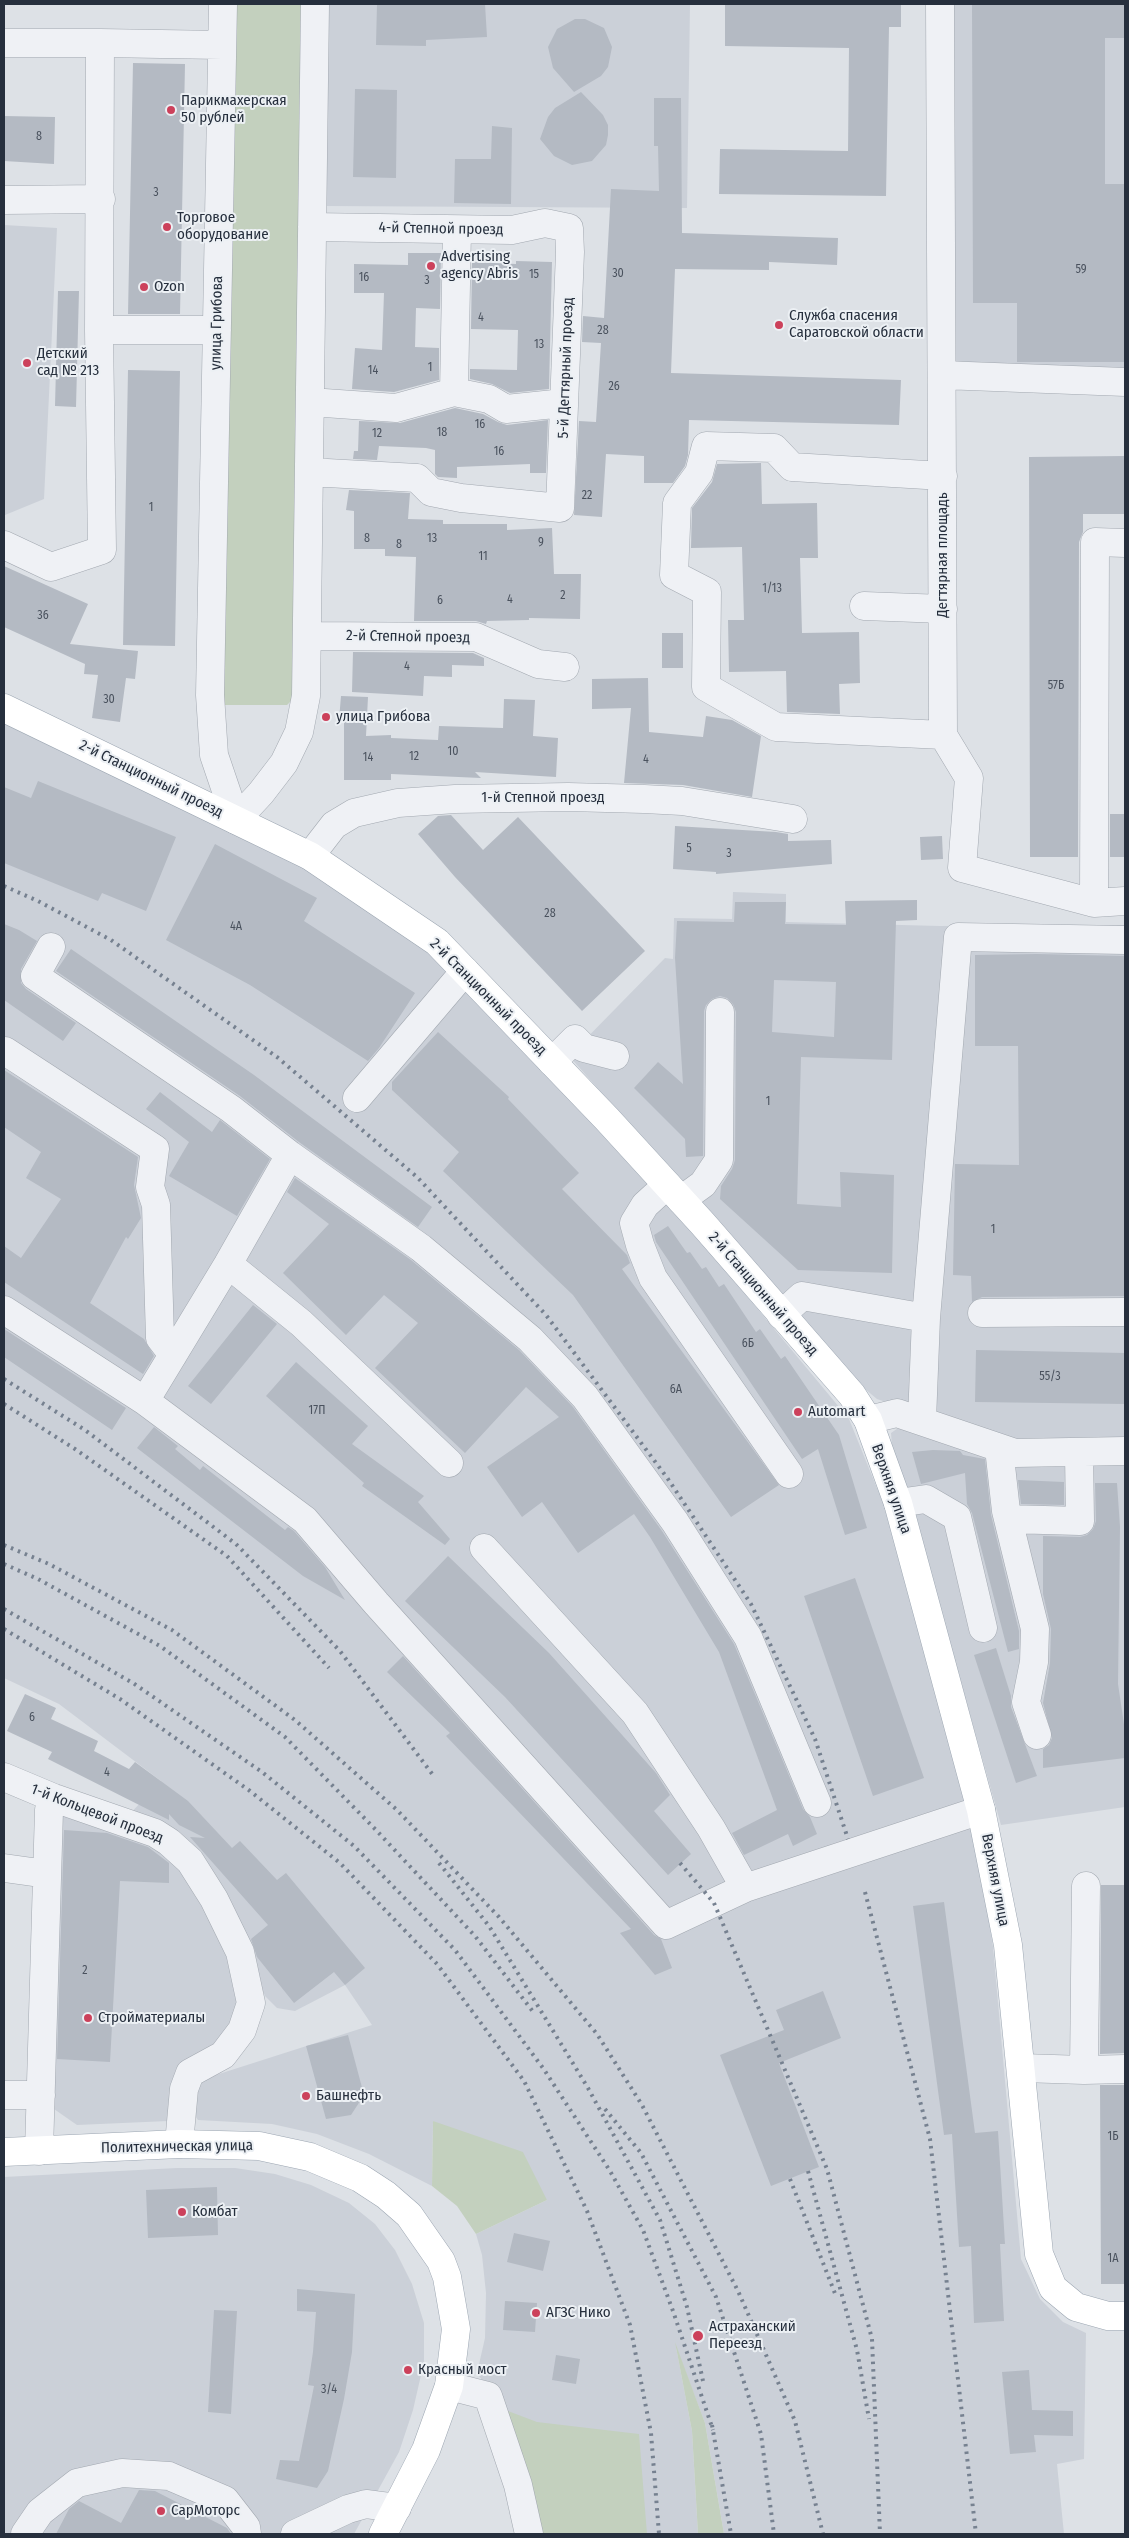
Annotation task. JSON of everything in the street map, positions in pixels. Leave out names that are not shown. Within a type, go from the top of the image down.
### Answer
[{"type":"main road","name":"2-й Станционный проезд","points":[[4,708],[310,856],[437,942],[674,1193],[852,1395],[868,1420]]},
{"type":"main road","name":"Верхняя улица","points":[[868,1420],[898,1503],[981,1810],[1008,1945],[1022,2068],[1039,2254],[1052,2288],[1076,2307],[1117,2316]]},
{"type":"main road","name":"Политехническая улица","points":[[4,2152],[180,2144],[259,2146],[310,2157],[360,2178],[409,2215],[430,2244],[447,2278],[456,2329],[450,2386],[426,2450],[383,2534]]},
{"type":"street","name":"улица Грибова","points":[[223,4],[210,695],[214,755],[236,820]]},
{"type":"street","points":[[236,820],[261,794],[284,763],[299,732],[306,696],[315,4]]},
{"type":"street","name":"Дегтярная площадь","points":[[940,4],[944,735]]},
{"type":"street","points":[[4,43],[222,45]]},
{"type":"street","points":[[4,545],[51,567],[102,550],[99,330],[101,199],[100,43]]},
{"type":"street","points":[[4,200],[101,199]]},
{"type":"street","name":"4-й Степной проезд","points":[[312,227],[512,230],[544,223],[569,228]]},
{"type":"street","name":"5-й Дегтярный проезд","points":[[309,472],[417,478],[431,492],[462,498],[560,508],[570,252],[569,228]]},
{"type":"street","points":[[454,392],[458,230]]},
{"type":"street","points":[[99,330],[217,330]]},
{"type":"street","points":[[942,374],[1125,382]]},
{"type":"street","points":[[310,402],[396,408],[454,392],[489,399],[506,408],[564,403]]},
{"type":"street","points":[[943,476],[792,467],[774,448],[706,446],[699,473],[677,503],[674,575],[707,592],[706,687],[776,727],[944,735],[969,778],[962,868],[1094,902],[1125,901]]},
{"type":"street","points":[[1094,902],[1095,542],[1125,543]]},
{"type":"street","points":[[864,606],[943,609]]},
{"type":"street","name":"2-й Степной проезд","points":[[307,636],[476,637],[538,664],[564,667]]},
{"type":"street","name":"1-й Степной проезд","points":[[310,856],[334,825],[354,813],[408,802],[559,797],[644,799],[682,801],[793,819]]},
{"type":"street","points":[[922,1420],[926,1318],[958,937],[1125,940]]},
{"type":"street","points":[[51,946],[35,976],[231,1109],[290,1155],[421,1248],[530,1339],[585,1397],[675,1522],[748,1637],[817,1803]]},
{"type":"street","points":[[358,1098],[465,971]]},
{"type":"street","points":[[720,1012],[719,1160],[703,1184],[644,1205],[634,1223],[650,1270],[789,1474]]},
{"type":"street","points":[[552,1062],[575,1039],[584,1048],[615,1056]]},
{"type":"street","points":[[5,1051],[155,1149],[150,1187],[156,1205],[160,1338],[174,1354]]},
{"type":"street","points":[[145,1400],[228,1264],[290,1155]]},
{"type":"street","points":[[228,1264],[301,1323],[449,1463]]},
{"type":"street","points":[[781,1315],[802,1296],[926,1318]]},
{"type":"street","points":[[4,1310],[145,1400],[305,1520],[383,1611],[666,1925],[745,1888],[981,1810]]},
{"type":"street","points":[[982,1313],[1125,1312]]},
{"type":"street","points":[[868,1420],[897,1413],[1015,1453],[1125,1451]]},
{"type":"street","points":[[999,1448],[1008,1519],[1035,1629],[1034,1662],[1026,1702],[1037,1735]]},
{"type":"street","points":[[1008,1519],[1080,1522],[1079,1452]]},
{"type":"street","points":[[898,1503],[926,1499],[957,1517],[983,1628]]},
{"type":"street","points":[[484,1548],[635,1713],[710,1828],[745,1888]]},
{"type":"street","name":"1-й Кольцевой проезд","points":[[4,1777],[54,1798],[155,1833],[169,1842],[190,1861],[214,1899],[240,1952],[251,2003],[242,2030],[223,2056],[190,2073],[184,2089],[180,2144]]},
{"type":"street","points":[[39,2151],[49,1810],[54,1798]]},
{"type":"street","points":[[4,1868],[47,1874]]},
{"type":"street","points":[[1084,2070],[1086,1886]]},
{"type":"street","points":[[1022,2068],[1125,2069]]},
{"type":"street","points":[[4,2094],[40,2095]]},
{"type":"street","points":[[450,2386],[488,2396],[518,2485],[529,2534]]},
{"type":"street","points":[[25,2534],[40,2512],[77,2483],[122,2473],[169,2476],[225,2500],[246,2527],[246,2534]]},
{"type":"street","points":[[295,2534],[348,2509],[366,2504],[397,2508]]},
{"type":"shaded area","points":[[328,4],[690,4],[687,208],[325,206]]},
{"type":"shaded area","points":[[927,4],[1125,4],[1125,369],[930,368]]},
{"type":"shaded area","name":"Детский сад № 213","points":[[4,225],[57,228],[44,499],[5,515]]},
{"type":"shaded area","points":[[4,724],[306,868],[430,953],[597,1127],[692,1230],[849,1419],[885,1508],[977,1845],[993,1947],[1021,2259],[1040,2299],[1063,2322],[1086,2333],[1084,2459],[1057,2464],[1064,2534],[724,2534],[705,2423],[676,2347],[692,2431],[698,2534],[589,2534],[477,2373],[485,2338],[486,2293],[482,2255],[476,2234],[547,2200],[433,2121],[432,2186],[369,2154],[317,2134],[272,2124],[198,2120],[190,2109],[194,2082],[372,2025],[345,1985],[295,2011],[277,2008],[265,1996],[221,1892],[125,1819],[161,1781],[59,1704],[4,1678]]},
{"type":"shaded area","points":[[733,892],[786,894],[786,922],[940,926],[1125,925],[1125,1444],[1016,1447],[877,1399],[865,1389],[569,1056],[665,958],[673,959],[674,918],[732,919]]},
{"type":"shaded area","points":[[904,1424],[1125,1461],[1125,1807],[1001,1825],[909,1497],[892,1446],[891,1433]]},
{"type":"shaded area","points":[[56,1812],[168,1846],[233,1953],[239,2007],[232,2028],[168,2121],[77,2125],[54,2109]]},
{"type":"shaded area","points":[[177,2168],[235,2168],[275,2174],[311,2185],[349,2203],[375,2224],[395,2250],[412,2284],[424,2323],[424,2362],[413,2410],[399,2452],[354,2534],[4,2534],[4,2177]]},
{"type":"green space","points":[[230,4],[301,4],[293,699],[287,705],[225,705],[220,698]]},
{"type":"green space","points":[[433,2121],[523,2152],[547,2200],[476,2234],[457,2206],[432,2186]]},
{"type":"green space","points":[[675,2342],[705,2423],[724,2534],[698,2534],[692,2431]]},
{"type":"green space","points":[[500,2408],[537,2422],[639,2434],[647,2534],[539,2534]]},
{"type":"building","points":[[377,4],[485,4],[487,37],[426,40],[426,46],[376,45]]},
{"type":"building","points":[[725,4],[901,4],[901,27],[889,27],[886,196],[719,194],[720,149],[848,151],[849,48],[725,46]]},
{"type":"building","points":[[972,4],[1125,4],[1125,38],[1105,38],[1105,184],[1125,184],[1125,362],[1017,362],[1017,303],[973,303]]},
{"type":"building","points":[[575,19],[585,19],[604,28],[612,47],[608,67],[601,76],[574,92],[553,68],[548,47],[557,29]]},
{"type":"building","points":[[133,63],[185,64],[180,314],[128,314]]},
{"type":"building","points":[[355,89],[397,90],[396,178],[353,177]]},
{"type":"building","points":[[581,92],[603,115],[608,125],[608,135],[606,145],[592,161],[572,165],[554,156],[540,139],[548,117],[555,108]]},
{"type":"building","points":[[654,98],[681,98],[682,233],[838,238],[837,265],[769,262],[769,270],[675,269],[671,373],[901,380],[899,425],[689,420],[688,455],[685,466],[673,483],[644,483],[644,456],[606,454],[602,517],[574,515],[579,421],[596,422],[601,343],[582,342],[583,316],[604,318],[611,189],[659,191],[658,146],[654,146]]},
{"type":"building","points":[[4,116],[55,117],[54,164],[4,161]]},
{"type":"building","points":[[492,126],[512,128],[511,204],[454,203],[455,159],[491,159]]},
{"type":"building","points":[[408,253],[441,253],[440,309],[416,308],[415,347],[439,348],[439,380],[394,392],[352,389],[355,348],[382,350],[384,293],[354,293],[354,264],[408,265]]},
{"type":"building","points":[[516,261],[552,262],[549,389],[510,393],[492,384],[470,379],[470,369],[517,370],[518,330],[471,329],[472,262],[516,264]]},
{"type":"building","points":[[58,291],[79,291],[76,407],[55,406]]},
{"type":"building","points":[[128,370],[180,371],[175,646],[123,645]]},
{"type":"building","points":[[455,408],[483,414],[507,425],[548,420],[546,473],[530,473],[530,464],[457,467],[457,478],[438,477],[435,474],[435,450],[426,448],[379,446],[377,460],[353,459],[354,451],[358,451],[359,421],[400,423]]},
{"type":"building","points":[[1125,456],[1125,514],[1083,514],[1083,532],[1079,542],[1078,857],[1030,857],[1029,457]]},
{"type":"building","points":[[761,463],[762,504],[817,503],[818,558],[800,558],[802,633],[859,632],[860,683],[839,684],[840,714],[787,712],[786,671],[729,672],[728,620],[744,620],[742,547],[691,548],[692,508],[712,482],[717,464]]},
{"type":"building","points":[[349,490],[410,493],[408,519],[443,520],[443,524],[507,524],[507,530],[552,528],[554,574],[581,574],[580,619],[529,618],[529,620],[487,621],[486,624],[476,621],[414,621],[416,557],[385,556],[385,549],[354,549],[354,511],[346,510]]},
{"type":"building","points":[[4,566],[88,604],[70,644],[138,651],[135,679],[126,678],[120,722],[92,718],[98,675],[84,674],[85,664],[4,627]]},
{"type":"building","points":[[662,633],[683,633],[683,668],[662,668]]},
{"type":"building","points":[[353,652],[473,653],[484,658],[484,666],[452,665],[452,677],[424,676],[423,696],[352,692]]},
{"type":"building","points":[[648,678],[649,732],[703,737],[706,716],[732,720],[761,736],[752,797],[683,785],[624,783],[631,708],[592,709],[592,679]]},
{"type":"building","points":[[341,696],[368,697],[366,736],[391,735],[391,738],[438,740],[439,726],[503,728],[504,699],[535,700],[533,736],[558,738],[556,777],[475,772],[481,778],[391,774],[391,780],[344,780],[344,721],[339,720]]},
{"type":"building","points":[[38,781],[176,837],[146,911],[102,893],[98,901],[4,863],[4,787],[31,798]]},
{"type":"building","points":[[1110,814],[1125,814],[1125,857],[1110,857]]},
{"type":"building","points":[[451,815],[483,850],[518,817],[645,951],[582,1011],[455,877],[418,834],[438,816]]},
{"type":"building","points":[[675,826],[776,832],[788,834],[788,841],[831,840],[832,864],[716,874],[716,872],[673,869]]},
{"type":"building","points":[[942,836],[943,859],[921,860],[920,837]]},
{"type":"building","points":[[215,844],[317,898],[304,921],[415,993],[379,1048],[368,1061],[250,985],[166,940]]},
{"type":"building","points":[[917,900],[917,920],[896,921],[892,1060],[801,1057],[797,1204],[841,1207],[840,1172],[894,1175],[892,1273],[798,1270],[720,1199],[721,1186],[732,1169],[735,1160],[736,1012],[733,1004],[727,998],[720,996],[712,999],[706,1005],[704,1011],[703,1156],[686,1157],[685,1139],[634,1088],[658,1062],[683,1084],[675,958],[677,921],[734,922],[735,902],[786,902],[785,924],[846,925],[845,901]],"holes":[[[774,980],[836,982],[834,1037],[772,1032]]]},
{"type":"building","points":[[4,924],[19,930],[37,941],[21,969],[21,983],[26,989],[76,1023],[63,1041],[4,1000]]},
{"type":"building","points":[[71,949],[254,1075],[432,1207],[418,1227],[299,1142],[240,1096],[56,971]]},
{"type":"building","points":[[975,955],[1125,956],[1125,1296],[982,1297],[972,1302],[971,1276],[953,1275],[955,1164],[1019,1165],[1018,1046],[975,1046]]},
{"type":"building","points":[[438,1032],[509,1097],[508,1099],[579,1173],[562,1189],[627,1255],[630,1263],[622,1269],[779,1485],[731,1517],[573,1295],[443,1171],[459,1152],[392,1090],[392,1082]]},
{"type":"building","points":[[4,1070],[138,1157],[134,1185],[141,1218],[128,1239],[126,1237],[90,1303],[144,1339],[154,1356],[143,1374],[4,1282],[4,1246],[21,1258],[61,1199],[26,1178],[41,1152],[4,1127]]},
{"type":"building","points":[[160,1092],[212,1132],[220,1120],[270,1159],[237,1216],[169,1176],[189,1142],[146,1109]]},
{"type":"building","points":[[295,1178],[411,1260],[519,1350],[573,1407],[662,1531],[734,1644],[803,1809],[810,1817],[817,1834],[793,1846],[788,1834],[744,1855],[732,1833],[777,1810],[719,1652],[650,1537],[634,1514],[578,1553],[542,1502],[522,1517],[487,1467],[559,1417],[526,1387],[465,1453],[375,1368],[418,1323],[384,1295],[346,1335],[283,1273],[329,1224],[287,1192]]},
{"type":"building","points":[[668,1226],[687,1253],[690,1252],[702,1269],[706,1267],[719,1287],[724,1284],[756,1332],[760,1329],[781,1359],[785,1356],[839,1435],[867,1528],[845,1535],[818,1449],[802,1459],[656,1242],[654,1235]]},
{"type":"building","points":[[253,1305],[277,1324],[211,1404],[188,1386]]},
{"type":"building","points":[[4,1329],[126,1408],[112,1430],[4,1357]]},
{"type":"building","points":[[976,1350],[1125,1353],[1125,1404],[975,1402]]},
{"type":"building","points":[[296,1362],[368,1426],[352,1444],[424,1496],[418,1502],[450,1539],[445,1545],[362,1486],[364,1483],[266,1396]]},
{"type":"building","points":[[154,1427],[178,1446],[175,1449],[200,1470],[203,1466],[285,1530],[288,1527],[294,1531],[325,1567],[345,1600],[303,1576],[137,1448]]},
{"type":"building","points":[[933,1450],[960,1451],[963,1455],[985,1459],[991,1515],[1019,1631],[1019,1649],[1008,1652],[972,1513],[967,1504],[965,1473],[921,1484],[912,1452]]},
{"type":"building","points":[[1018,1480],[1064,1482],[1064,1505],[1021,1504]]},
{"type":"building","points":[[1095,1483],[1117,1483],[1120,1527],[1118,1684],[1125,1731],[1125,1758],[1043,1768],[1043,1749],[1049,1745],[1052,1738],[1043,1703],[1050,1663],[1051,1629],[1043,1594],[1043,1536],[1080,1537],[1087,1535],[1093,1529],[1096,1521]]},
{"type":"building","points":[[448,1556],[549,1653],[656,1773],[670,1795],[654,1811],[691,1854],[668,1875],[505,1697],[405,1601]]},
{"type":"building","points":[[855,1578],[924,1778],[873,1796],[804,1596]]},
{"type":"building","points":[[996,1648],[1011,1696],[1011,1707],[1037,1776],[1016,1783],[974,1655]]},
{"type":"building","points":[[403,1656],[654,1935],[661,1939],[672,1968],[655,1975],[620,1933],[631,1929],[446,1736],[450,1733],[387,1672]]},
{"type":"building","points":[[25,1694],[56,1708],[51,1719],[98,1741],[94,1751],[129,1769],[135,1762],[188,1801],[232,1848],[240,1841],[277,1880],[286,1873],[365,1968],[345,1985],[334,1972],[294,2003],[257,1957],[251,1939],[268,1925],[190,1837],[205,1838],[179,1825],[169,1814],[169,1820],[48,1759],[52,1752],[7,1731]]},
{"type":"building","points":[[64,1830],[107,1833],[148,1847],[169,1863],[169,1883],[120,1881],[110,2062],[57,2059]]},
{"type":"building","points":[[1101,1885],[1125,1885],[1125,2053],[1100,2054]]},
{"type":"building","points":[[944,1902],[975,2133],[998,2131],[1005,2244],[1000,2244],[1004,2321],[974,2323],[971,2246],[959,2247],[952,2134],[944,2135],[913,1906]]},
{"type":"building","points":[[823,1991],[841,2038],[779,2063],[819,2167],[771,2186],[720,2055],[784,2030],[776,2010]]},
{"type":"building","points":[[348,2035],[364,2095],[351,2115],[326,2119],[306,2046]]},
{"type":"building","points":[[1100,2085],[1125,2085],[1125,2284],[1101,2284]]},
{"type":"building","name":"Комбат","points":[[217,2187],[218,2235],[148,2238],[146,2190]]},
{"type":"building","points":[[514,2233],[550,2241],[543,2271],[507,2262]]},
{"type":"building","points":[[297,2289],[355,2294],[352,2352],[344,2399],[328,2471],[317,2488],[276,2479],[280,2460],[299,2461],[314,2386],[308,2385],[316,2312],[297,2311]]},
{"type":"building","points":[[505,2301],[537,2303],[535,2332],[503,2330]]},
{"type":"building","points":[[214,2310],[237,2311],[231,2414],[208,2412]]},
{"type":"building","points":[[556,2355],[580,2359],[576,2384],[552,2380]]},
{"type":"building","points":[[1029,2370],[1032,2410],[1073,2411],[1073,2436],[1034,2435],[1036,2452],[1010,2454],[1002,2372]]},
{"type":"building","name":"СарМоторс","points":[[139,2490],[155,2491],[227,2528],[231,2534],[56,2534],[69,2509],[79,2501],[121,2523]]},
{"type":"railway","points":[[4,886],[38,901],[111,940],[277,1057],[417,1177],[546,1315],[668,1479],[751,1604],[815,1739],[848,1839]]},
{"type":"railway","points":[[4,1379],[85,1430],[236,1544],[340,1651],[433,1775]]},
{"type":"railway","points":[[4,1404],[75,1449],[227,1556],[329,1668]]},
{"type":"railway","points":[[4,1545],[49,1564],[172,1630],[295,1720],[397,1810],[499,1917],[597,2034],[642,2105],[738,2291],[795,2421],[823,2534]]},
{"type":"railway","points":[[4,1564],[38,1579],[160,1646],[285,1737],[376,1830],[475,1936],[534,2013]]},
{"type":"railway","points":[[4,1609],[133,1683],[262,1772],[354,1846],[455,1950],[543,2068],[610,2171],[643,2230],[673,2311],[713,2430]]},
{"type":"railway","points":[[4,1629],[120,1699],[250,1791],[340,1863],[437,1964],[524,2081],[587,2211],[630,2325],[651,2433],[659,2534]]},
{"type":"railway","points":[[439,1863],[489,1926],[588,2088],[660,2220],[687,2307],[703,2381]]},
{"type":"railway","points":[[680,1863],[714,1903],[827,2169],[872,2339],[880,2534]]},
{"type":"railway","points":[[865,1892],[930,2139],[976,2534]]},
{"type":"railway","points":[[605,2109],[641,2153],[716,2297],[761,2434],[774,2534]]},
{"type":"railway","points":[[808,2171],[857,2350],[869,2419]]},
{"type":"railway","points":[[790,2179],[836,2296]]},
{"type":"railway","points":[[712,2425],[731,2534]]},
{"type":"place","name":"Парикмахерская 50 рублей","points":[[171,110]]},
{"type":"place","name":"Торговое оборудование","points":[[167,227]]},
{"type":"place","name":"Advertising agency Abris","points":[[431,266]]},
{"type":"place","name":"Ozon","points":[[144,287]]},
{"type":"place","name":"Служба спасения Саратовской области","points":[[779,325]]},
{"type":"place","name":"Детский сад № 213","points":[[27,363]]},
{"type":"place","name":"улица Грибова","points":[[326,717]]},
{"type":"place","name":"Automart","points":[[798,1412]]},
{"type":"place","name":"Стройматериалы","points":[[88,2018]]},
{"type":"place","name":"Башнефть","points":[[306,2096]]},
{"type":"place","name":"Комбат","points":[[182,2212]]},
{"type":"place","name":"АГЗС Нико","points":[[536,2313]]},
{"type":"place","name":"Астраханский Переезд","points":[[698,2336]]},
{"type":"place","name":"Красный мост","points":[[408,2370]]},
{"type":"place","name":"СарМоторс","points":[[161,2511]]}]
